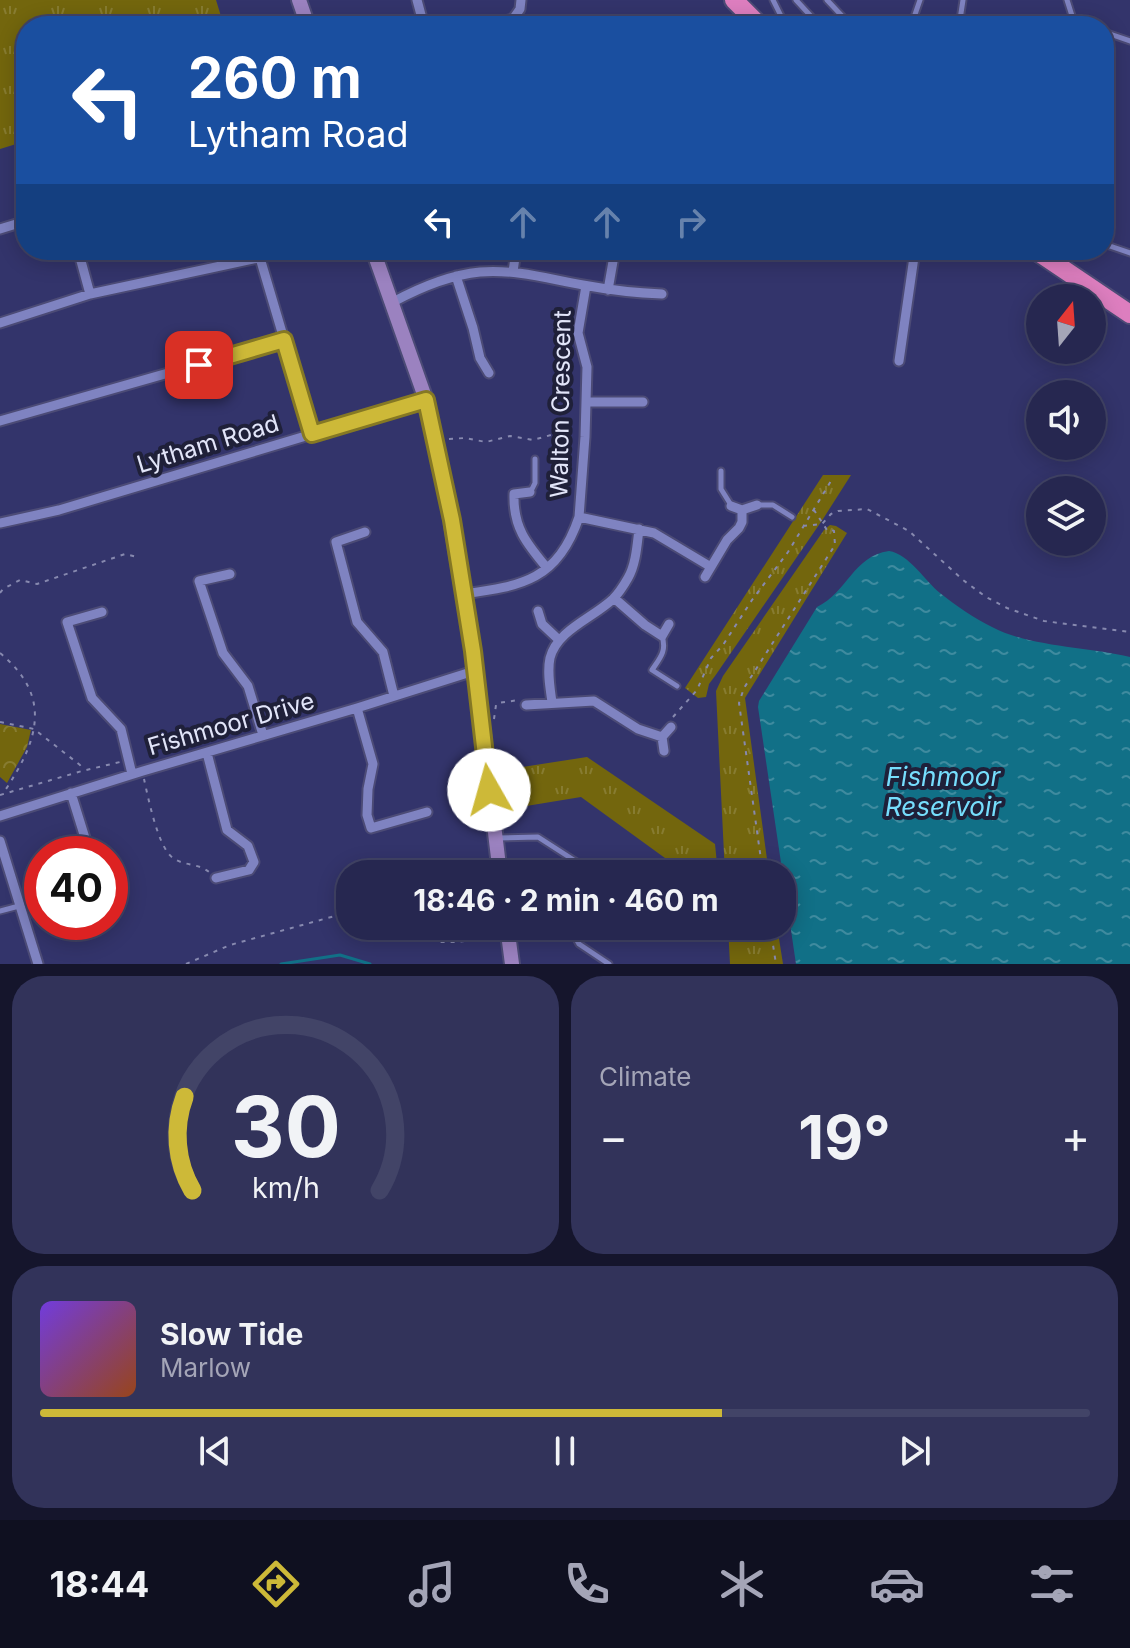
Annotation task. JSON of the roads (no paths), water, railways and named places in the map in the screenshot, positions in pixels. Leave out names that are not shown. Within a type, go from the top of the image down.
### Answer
[{"type":"highway","points":[[734,0],[750,16]]},
{"type":"highway","points":[[1050,260],[1130,314]]},
{"type":"street","points":[[81,260],[90,294]]},
{"type":"street","points":[[0,323],[90,294],[251,260]]},
{"type":"street","points":[[261,260],[312,434]]},
{"type":"street","points":[[377,260],[426,400],[447,495],[464,594],[498,860]]},
{"type":"street","points":[[513,272],[515,260]]},
{"type":"street","points":[[608,290],[613,260]]},
{"type":"street","points":[[899,361],[914,260]]},
{"type":"street","points":[[393,302],[456,276],[479,272],[513,272],[627,293],[662,294]]},
{"type":"street","points":[[456,276],[480,358],[489,373]]},
{"type":"street","name":"Walton Crescent","points":[[464,594],[525,582],[547,568],[564,551],[579,517],[587,367],[578,333],[586,286]]},
{"type":"street","points":[[0,421],[284,340]]},
{"type":"street","name":"Lytham Road","points":[[0,523],[59,510],[426,400]]},
{"type":"street","points":[[586,402],[643,402]]},
{"type":"street","points":[[530,492],[514,494],[514,508],[522,535],[547,568]]},
{"type":"street","points":[[731,506],[742,510],[757,505]]},
{"type":"street","points":[[705,577],[727,540],[739,528],[742,510]]},
{"type":"street","points":[[579,517],[663,537],[711,567]]},
{"type":"street","points":[[552,702],[549,660],[559,640],[614,598],[630,575],[639,529]]},
{"type":"street","points":[[365,532],[336,542],[357,622],[383,652],[394,696]]},
{"type":"street","points":[[230,574],[199,581],[223,653],[248,686],[263,735]]},
{"type":"street","points":[[614,598],[662,636],[669,624]]},
{"type":"street","points":[[538,611],[542,624],[559,640]]},
{"type":"street","points":[[102,612],[67,622],[92,698],[121,729],[132,774]]},
{"type":"street","name":"Fishmoor Drive","points":[[0,816],[474,671]]},
{"type":"street","points":[[526,705],[594,701],[638,729],[662,737]]},
{"type":"street","points":[[357,708],[373,764],[367,815],[371,828],[427,812]]},
{"type":"street","points":[[662,737],[671,727]]},
{"type":"street","points":[[662,737],[664,751]]},
{"type":"street","points":[[207,753],[227,830],[248,846],[254,862],[249,870],[216,878]]},
{"type":"street","points":[[71,793],[84,836]]},
{"type":"street","points":[[0,841],[38,964]]},
{"type":"street","points":[[508,940],[512,964]]},
{"type":"lane","points":[[796,0],[811,16]]},
{"type":"lane","points":[[827,0],[842,16]]},
{"type":"lane","points":[[530,492],[535,483],[535,459]]},
{"type":"lane","points":[[721,471],[721,489],[731,506]]},
{"type":"lane","points":[[757,505],[773,505],[792,517]]},
{"type":"lane","points":[[662,636],[665,645],[663,653],[652,670],[677,686]]},
{"type":"lane","points":[[495,838],[538,837],[574,860]]},
{"type":"lane","points":[[0,911],[20,906]]},
{"type":"lane","points":[[577,940],[609,964]]},
{"type":"water","name":"Fishmoor Reservoir","points":[[889,551],[903,557],[952,603],[1007,634],[1041,643],[1130,657],[1130,964],[796,964],[792,940],[796,940],[796,860],[781,860],[759,701],[817,607],[836,593],[858,567],[877,554]]},
{"type":"waterway","points":[[281,964],[340,955],[370,964]]}]
